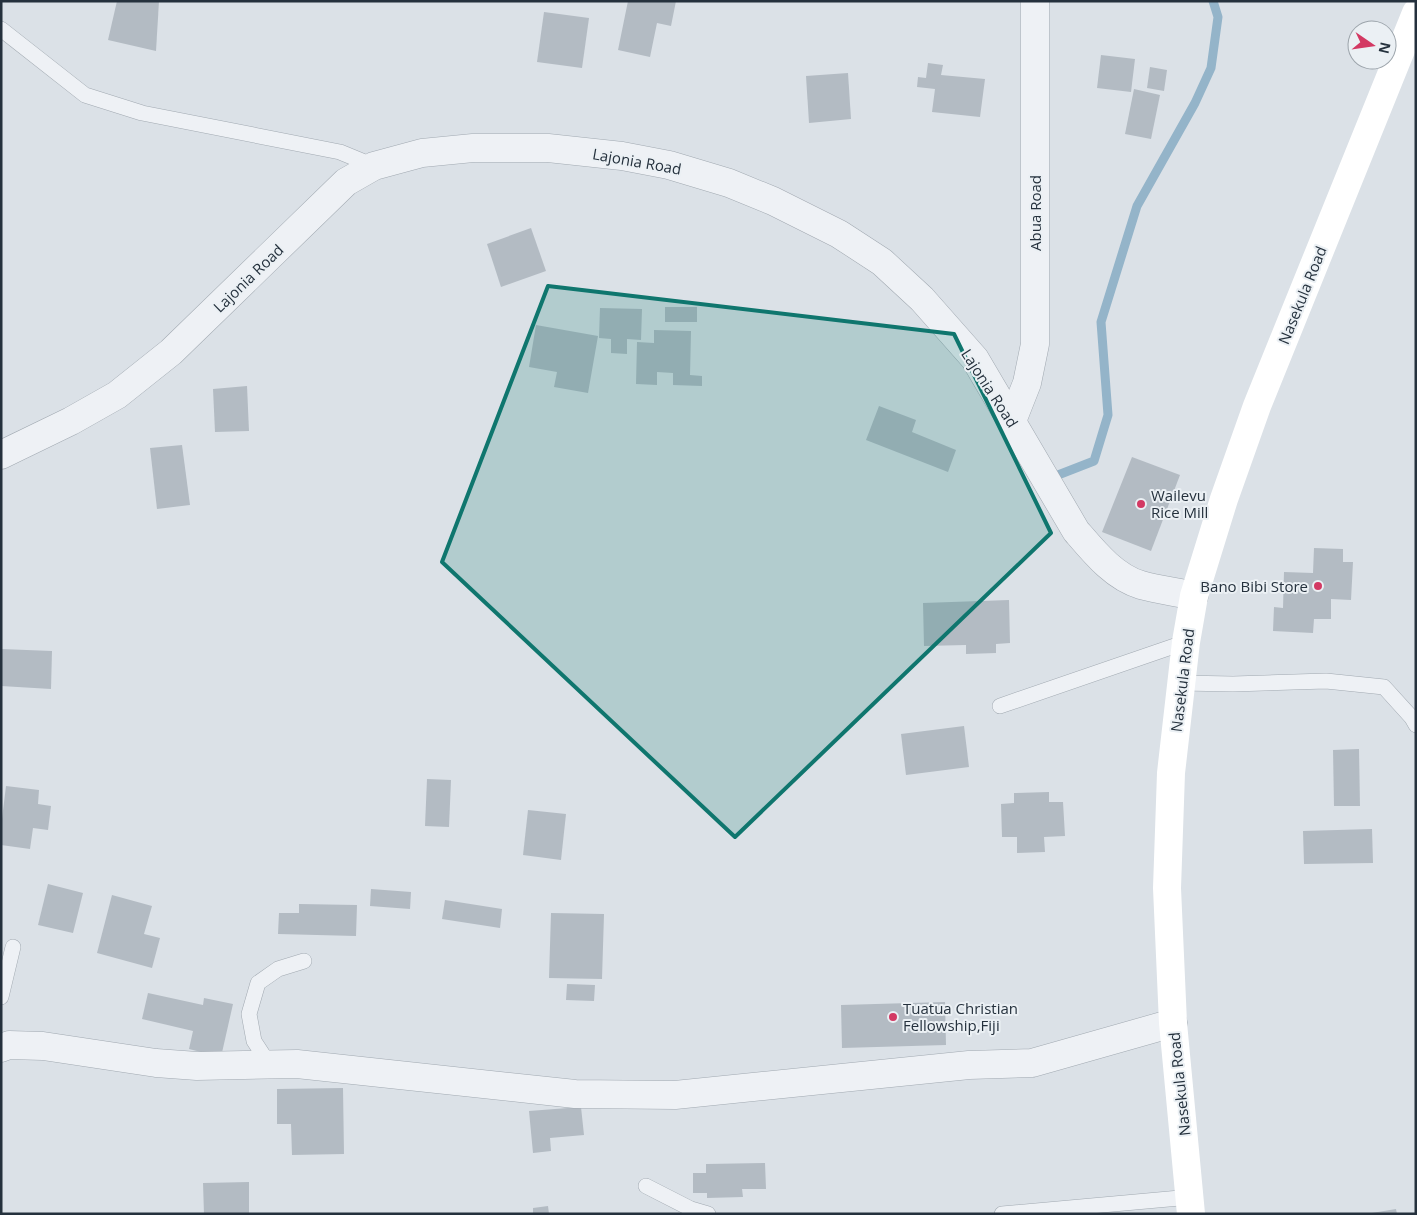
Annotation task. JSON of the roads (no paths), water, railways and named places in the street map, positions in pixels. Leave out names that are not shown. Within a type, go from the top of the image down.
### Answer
[{"type":"main road","name":"Nasekula Road","points":[[1191,1206],[1173,1023],[1167,888],[1171,773],[1186,642],[1194,596],[1224,499],[1257,406],[1416,13]]},
{"type":"street","name":"Abua Road","points":[[1012,421],[1027,383],[1035,344],[1036,1]]},
{"type":"street","name":"Lajonia Road","points":[[1,455],[63,426],[118,395],[170,352],[346,182],[374,166],[430,152],[473,148],[548,148],[622,156],[669,165],[729,183],[773,201],[839,234],[882,262],[922,299],[975,359],[1076,532],[1115,571],[1139,585],[1194,596]]},
{"type":"street","points":[[1,1048],[9,1045],[43,1046],[197,1066],[297,1064],[575,1094],[675,1095],[969,1065],[1032,1063],[1173,1023]]},
{"type":"lane","points":[[1,29],[85,95],[142,113],[340,152],[374,166]]},
{"type":"lane","points":[[1000,706],[1186,642]]},
{"type":"lane","points":[[1181,684],[1326,681],[1384,687],[1416,725]]},
{"type":"lane","points":[[1,997],[13,947]]},
{"type":"lane","points":[[269,1064],[254,1041],[249,1014],[258,983],[278,969],[304,961]]},
{"type":"lane","points":[[646,1186],[692,1210],[708,1214]]},
{"type":"lane","points":[[1002,1214],[1191,1206]]},
{"type":"waterway","points":[[1058,475],[1094,461],[1108,415],[1101,322],[1137,206],[1195,103],[1211,68],[1218,17],[1213,1]]},
{"type":"place","name":"Wailevu Rice Mill","points":[[1141,504]]},
{"type":"place","name":"Bano Bibi Store","points":[[1318,586]]},
{"type":"place","name":"Tuatua Christian Fellowship,Fiji","points":[[893,1017]]}]
